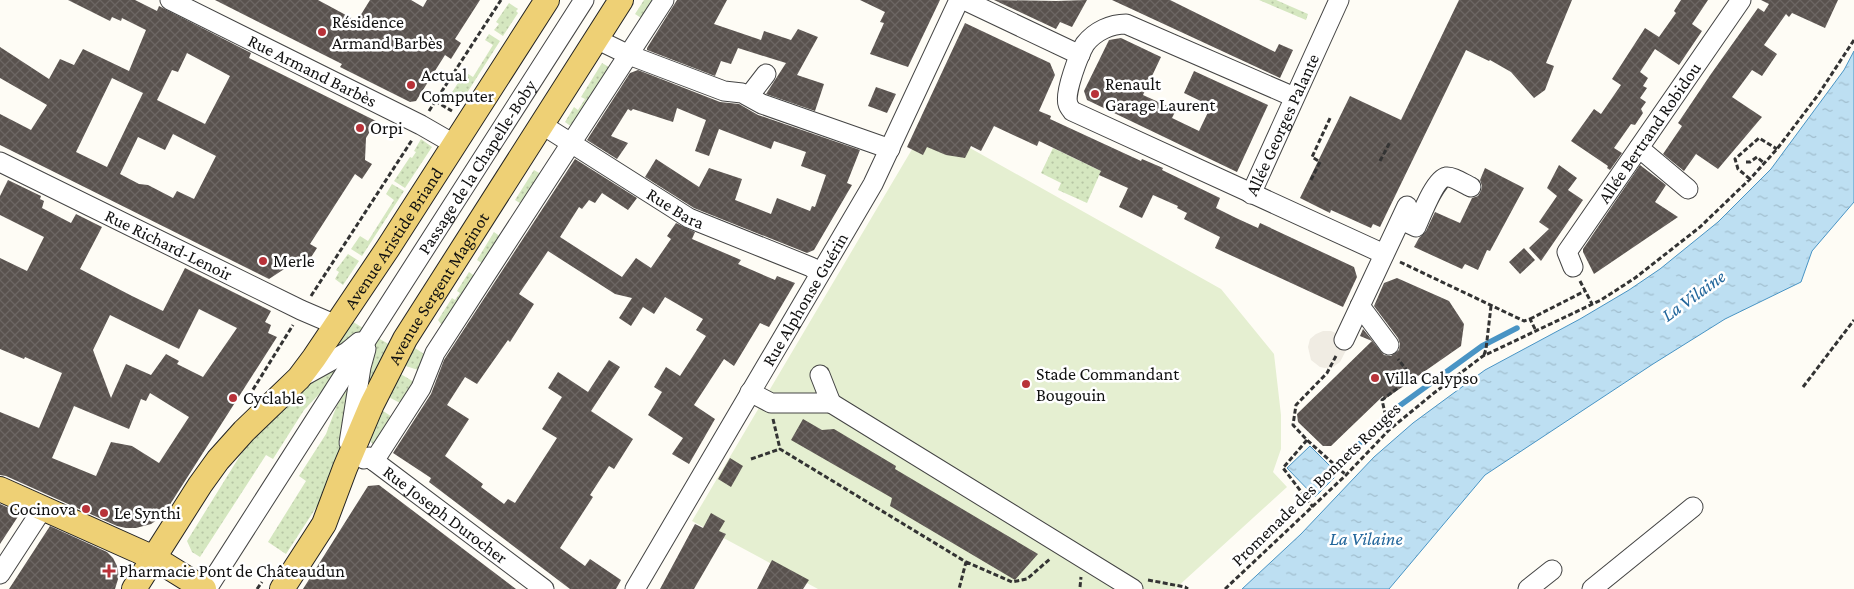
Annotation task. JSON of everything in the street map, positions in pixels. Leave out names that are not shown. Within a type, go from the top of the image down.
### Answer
[{"type":"main road","name":"Avenue Sergent Maginot","points":[[282,589],[324,524],[372,404],[405,339],[621,0]]},
{"type":"main road","name":"Avenue Aristide Briand","points":[[134,589],[218,460],[244,431],[299,378],[336,325],[388,248],[543,2]]},
{"type":"main road","points":[[0,490],[154,558],[199,586]]},
{"type":"street","name":"Rue Armand Barbès","points":[[170,0],[421,125],[454,144]]},
{"type":"street","name":"Passage de la Chapelle-Boby","points":[[199,586],[370,333],[584,0]]},
{"type":"street","name":"Avenue Sergent Maginot","points":[[374,461],[421,388],[435,353],[664,0]]},
{"type":"street","name":"Rue Alphonse Guérin","points":[[635,589],[873,184],[959,0]]},
{"type":"street","points":[[964,0],[1080,54]]},
{"type":"street","name":"Allée Georges Palante","points":[[1339,0],[1251,194],[1384,254]]},
{"type":"street","name":"Allée Bertrand Robidou","points":[[1573,267],[1567,252],[1741,0]]},
{"type":"street","points":[[1251,194],[1072,110],[1068,105],[1067,98],[1080,54],[1086,43],[1096,34],[1107,27],[1126,24],[1294,97]]},
{"type":"street","points":[[596,39],[629,55],[724,91],[736,91],[762,104],[890,149]]},
{"type":"street","points":[[749,96],[766,74]]},
{"type":"street","name":"Rue Bara","points":[[541,124],[689,218],[811,267],[820,273]]},
{"type":"street","points":[[1639,148],[1688,189]]},
{"type":"street","name":"Rue Richard-Lenoir","points":[[0,162],[301,310],[336,325]]},
{"type":"street","points":[[1344,340],[1404,213],[1416,227],[1436,185],[1441,179],[1449,177],[1471,187]]},
{"type":"street","points":[[1360,306],[1389,345]]},
{"type":"street","name":"Passage de la Chapelle-Boby","points":[[299,378],[347,352],[370,333]]},
{"type":"street","name":"Passage de la Chapelle-Boby","points":[[345,468],[361,367],[370,333]]},
{"type":"street","points":[[820,374],[831,403]]},
{"type":"street","points":[[750,392],[771,403],[831,403],[1133,589]]},
{"type":"street","name":"Rue Joseph Durocher","points":[[345,468],[356,461],[369,458],[374,461],[544,589]]},
{"type":"street","points":[[1592,589],[1693,507]]},
{"type":"street","points":[[0,574],[42,508]]},
{"type":"street","points":[[1528,589],[1552,570]]},
{"type":"path","points":[[247,398],[283,344],[301,310],[501,0]]},
{"type":"path","name":"Promenade des Bonnets Rouges","points":[[1226,589],[1346,475],[1389,430],[1430,396],[1483,356],[1592,304],[1635,278],[1700,227],[1750,179],[1777,149],[1818,95],[1854,40]]},
{"type":"path","points":[[435,101],[455,113]]},
{"type":"path","points":[[1311,180],[1320,162],[1312,157],[1331,116]]},
{"type":"path","points":[[1750,179],[1738,169],[1735,159],[1759,138],[1777,149]]},
{"type":"path","points":[[1380,161],[1390,142]]},
{"type":"path","points":[[1746,162],[1750,162],[1756,157],[1764,163]]},
{"type":"path","points":[[1407,265],[1524,321],[1585,291],[1592,304]]},
{"type":"path","points":[[1483,356],[1488,336],[1490,306]]},
{"type":"path","points":[[1530,319],[1536,331]]},
{"type":"path","points":[[1803,387],[1854,320]]},
{"type":"path","points":[[1344,340],[1327,374],[1296,405],[1294,425],[1307,440],[1346,475]]},
{"type":"path","points":[[1389,345],[1412,378],[1382,400],[1389,430]]},
{"type":"path","points":[[772,415],[780,449],[966,562],[1012,582],[1027,579],[1058,553]]},
{"type":"path","points":[[1307,440],[1283,468],[1313,507]]},
{"type":"path","points":[[751,459],[780,449]]},
{"type":"path","points":[[959,589],[966,562]]},
{"type":"green space","points":[[644,0],[660,0],[646,21],[635,14]]},
{"type":"green space","points":[[1259,0],[1276,0],[1308,14],[1306,20]]},
{"type":"green space","points":[[509,3],[518,9],[516,11],[518,13],[503,36],[494,30],[499,24],[496,22]]},
{"type":"green space","points":[[489,34],[500,41],[458,107],[447,100],[465,72],[473,77],[493,45],[485,40]]},
{"type":"green space","points":[[602,63],[614,70],[576,130],[565,122],[574,107],[578,110],[585,99],[581,97]]},
{"type":"green space","name":"Stade Commandant Bougouin","points":[[924,129],[970,148],[1221,289],[1274,354],[1281,415],[1281,449],[1273,472],[1287,487],[1175,589],[818,589],[692,521]]},
{"type":"green space","points":[[421,139],[432,147],[405,188],[394,181],[410,157],[412,158],[416,152],[414,151]]},
{"type":"green space","points":[[1053,148],[1101,171],[1087,203],[1058,190],[1061,183],[1041,173]]},
{"type":"green space","points":[[534,170],[546,177],[526,207],[515,200]]},
{"type":"green space","points":[[392,184],[404,191],[362,256],[351,249],[360,236],[368,241],[394,200],[386,194]]},
{"type":"green space","points":[[494,232],[505,240],[488,267],[477,260]]},
{"type":"green space","points":[[348,254],[359,261],[343,285],[335,279],[339,272],[336,270]]},
{"type":"green space","points":[[469,272],[479,279],[447,332],[438,320],[452,298],[455,300],[460,293],[457,291]]},
{"type":"green space","points":[[350,320],[363,328],[337,354],[333,346]]},
{"type":"green space","points":[[378,338],[392,346],[372,376],[366,391],[372,349]]},
{"type":"green space","points":[[415,348],[430,358],[421,371],[403,365]]},
{"type":"green space","points":[[339,364],[324,389],[304,410],[273,459],[266,455],[200,557],[192,552],[187,541],[251,440],[311,383]]},
{"type":"green space","points":[[394,370],[414,382],[400,403],[381,393]]},
{"type":"green space","points":[[354,377],[347,435],[332,483],[286,554],[268,542],[306,481],[299,476],[326,434],[337,405]]},
{"type":"green space","points":[[376,406],[392,417],[373,445],[369,439]]},
{"type":"shaded area","points":[[1358,327],[1340,362],[1333,367],[1320,367],[1311,360],[1308,347],[1310,339],[1316,334],[1323,331],[1331,331],[1338,334]]},
{"type":"water","name":"La Vilaine","points":[[1854,51],[1854,202],[1812,251],[1801,282],[1725,319],[1653,364],[1485,475],[1389,589],[1242,589],[1301,534],[1374,457],[1413,423],[1485,370],[1580,319],[1629,290],[1660,269],[1718,222],[1771,169],[1844,70]]},
{"type":"water","points":[[1310,446],[1338,474],[1315,497],[1287,468]]},
{"type":"building","points":[[68,0],[135,0],[157,11],[159,6],[251,53],[249,58],[376,121],[366,138],[365,160],[372,164],[362,179],[355,174],[310,244],[317,248],[308,262],[301,258],[269,279],[0,145],[0,114],[31,130],[47,105],[0,78],[0,47],[49,79],[60,59],[74,65],[83,49],[129,71],[146,30],[122,18],[121,21],[112,17],[110,21]],"holes":[[[187,53],[230,76],[205,124],[157,100],[172,70],[178,72]],[[112,78],[143,93],[107,167],[76,152]],[[173,134],[216,156],[194,199],[177,191],[173,198],[148,185],[139,184],[120,174],[138,137],[165,150]]]},
{"type":"building","points":[[215,0],[318,0],[357,21],[370,0],[411,0],[423,7],[427,0],[480,0],[455,39],[461,43],[451,59],[445,55],[416,101],[410,102],[340,67],[342,64]]},
{"type":"building","points":[[677,0],[727,0],[714,24],[761,40],[764,31],[791,40],[798,29],[818,37],[797,75],[824,84],[815,111],[766,94],[786,63],[738,48],[731,64],[721,61],[715,76],[647,50]]},
{"type":"building","points":[[860,0],[940,0],[908,67],[870,54],[884,23],[880,22],[885,12]]},
{"type":"building","points":[[994,0],[1087,0],[1072,27],[1060,22],[1056,29]]},
{"type":"building","points":[[1112,0],[1170,0],[1275,52],[1279,44],[1293,50],[1280,78]]},
{"type":"building","points":[[1459,0],[1572,0],[1546,63],[1554,66],[1545,90],[1534,98],[1511,72],[1490,60],[1466,50],[1380,227],[1373,224],[1371,228],[1331,210],[1330,213],[1300,198],[1350,96],[1401,120]]},
{"type":"building","points":[[1681,0],[1708,0],[1692,24],[1702,31],[1679,65],[1655,49],[1640,72],[1648,78],[1643,86],[1647,88],[1640,98],[1646,102],[1641,109],[1643,113],[1635,125],[1631,124],[1614,148],[1622,153],[1610,170],[1607,168],[1608,166],[1571,141],[1594,109],[1601,114],[1621,85],[1612,79],[1645,28],[1659,37],[1676,13],[1674,11]]},
{"type":"building","points":[[1761,0],[1838,0],[1825,28],[1792,13],[1789,17],[1786,14],[1764,45],[1777,54],[1762,76],[1752,70],[1732,97],[1762,117],[1718,169],[1696,154],[1684,171],[1663,154],[1682,126],[1678,123],[1711,74],[1758,8],[1764,12],[1769,4]]},
{"type":"building","points":[[965,23],[1050,63],[1055,75],[1039,111],[1051,116],[1050,119],[1141,161],[1142,159],[1163,168],[1162,170],[1220,198],[1216,208],[1236,218],[1258,228],[1260,223],[1354,267],[1357,277],[1343,307],[1215,248],[1220,237],[1184,219],[1187,213],[1177,208],[1178,206],[1153,195],[1142,218],[1119,207],[1128,188],[1099,175],[1101,171],[1039,141],[1037,146],[994,126],[981,151],[971,146],[965,158],[946,155],[927,147],[923,155],[907,147]]},
{"type":"building","points":[[1121,38],[1161,57],[1143,95],[1176,110],[1172,118],[1199,131],[1211,106],[1184,93],[1194,71],[1268,105],[1237,172],[1087,100],[1084,91],[1109,40]]},
{"type":"building","points":[[638,70],[720,102],[739,104],[758,115],[860,150],[847,183],[852,185],[814,250],[807,253],[694,208],[645,177],[656,159],[699,187],[709,168],[742,179],[735,200],[771,214],[777,198],[810,211],[812,206],[815,207],[826,175],[801,166],[806,152],[774,141],[771,149],[719,129],[709,156],[695,151],[706,120],[677,108],[673,122],[628,109],[611,136],[628,143],[617,159],[587,140],[630,73]]},
{"type":"building","points":[[876,87],[896,94],[887,113],[868,106]]},
{"type":"building","points":[[575,159],[637,198],[628,210],[602,193],[595,203],[589,200],[582,209],[579,207],[560,237],[622,277],[636,258],[651,268],[671,239],[667,236],[676,223],[695,232],[692,239],[741,260],[738,264],[775,280],[777,276],[795,283],[769,327],[760,323],[734,366],[724,359],[694,405],[715,419],[689,464],[672,454],[683,438],[648,415],[662,392],[654,387],[666,367],[680,376],[706,336],[696,330],[703,319],[665,297],[654,314],[643,307],[631,326],[619,318],[632,298],[615,294],[548,251],[519,294],[534,304],[510,342],[508,340],[477,384],[465,377],[447,405],[469,419],[445,456],[483,484],[481,487],[504,504],[508,499],[515,503],[557,438],[542,429],[562,397],[548,388],[558,372],[588,392],[609,360],[620,367],[591,411],[633,439],[614,469],[609,466],[590,495],[593,497],[560,548],[585,566],[590,559],[621,580],[616,589],[570,589],[429,482],[431,478],[393,453],[431,394],[444,360]]},
{"type":"building","points":[[1559,165],[1577,178],[1568,190],[1583,200],[1541,261],[1529,248],[1549,229],[1539,222],[1557,196],[1547,188]]},
{"type":"building","points":[[1640,165],[1666,185],[1655,202],[1678,217],[1594,274],[1583,249]]},
{"type":"building","points":[[1485,168],[1524,188],[1490,251],[1487,250],[1478,270],[1465,264],[1462,269],[1414,247],[1426,231],[1435,212],[1460,223],[1472,198],[1478,196],[1481,191],[1480,180]]},
{"type":"building","points":[[8,180],[41,196],[40,199],[44,201],[42,208],[71,223],[76,214],[102,227],[80,269],[163,311],[185,268],[271,311],[265,322],[271,325],[268,333],[277,337],[169,506],[160,518],[151,524],[136,528],[117,526],[0,475],[0,412],[39,428],[62,373],[25,357],[24,359],[0,349],[0,258],[27,271],[44,237],[0,215],[0,196]],"holes":[[[199,309],[237,328],[203,377],[177,364],[179,361],[166,354],[151,375],[126,364],[111,398],[93,350],[110,315],[179,349]],[[150,393],[189,417],[159,463],[132,446],[111,442],[96,476],[52,458],[74,406],[129,429],[141,399],[146,401]]]},
{"type":"building","points":[[1524,248],[1535,260],[1520,274],[1509,262]]},
{"type":"building","name":"Villa Calypso","points":[[1397,278],[1449,301],[1464,324],[1461,346],[1385,399],[1383,396],[1331,446],[1323,446],[1298,422],[1297,414],[1372,341],[1360,336],[1363,329],[1384,355],[1391,356],[1399,350],[1398,338],[1374,306],[1384,283]]},
{"type":"building","points":[[803,419],[822,430],[834,429],[896,466],[895,469],[1038,554],[1015,580],[890,506],[892,498],[791,440]]},
{"type":"building","points":[[730,458],[743,466],[731,487],[718,479]]},
{"type":"building","points":[[379,485],[516,589],[303,589],[368,486]]},
{"type":"building","points":[[0,504],[18,512],[19,515],[0,544]]},
{"type":"building","points":[[711,513],[725,521],[719,531],[726,534],[694,589],[660,589],[695,524],[703,528]]},
{"type":"building","points":[[50,526],[107,552],[117,566],[119,576],[115,589],[9,589]]},
{"type":"building","points":[[772,560],[809,580],[803,589],[757,589]]},
{"type":"waterway","points":[[1391,412],[1482,346],[1517,328]]},
{"type":"waterway","points":[[1349,455],[1384,419]]},
{"type":"place","name":"Résidence Armand Barbès","points":[[322,32]]},
{"type":"place","name":"Actual Computer","points":[[411,85]]},
{"type":"place","name":"Renault Garage Laurent","points":[[1095,94]]},
{"type":"place","name":"Orpi","points":[[360,128]]},
{"type":"place","name":"Merle","points":[[263,261]]},
{"type":"place","name":"Villa Calypso","points":[[1375,378]]},
{"type":"place","name":"Stade Commandant Bougouin","points":[[1026,384]]},
{"type":"place","name":"Cyclable","points":[[233,398]]},
{"type":"place","name":"Cocinova","points":[[86,509]]},
{"type":"place","name":"Le Synthi","points":[[104,513]]},
{"type":"place","name":"Pharmacie Pont de Châteaudun","points":[[109,571]]}]
